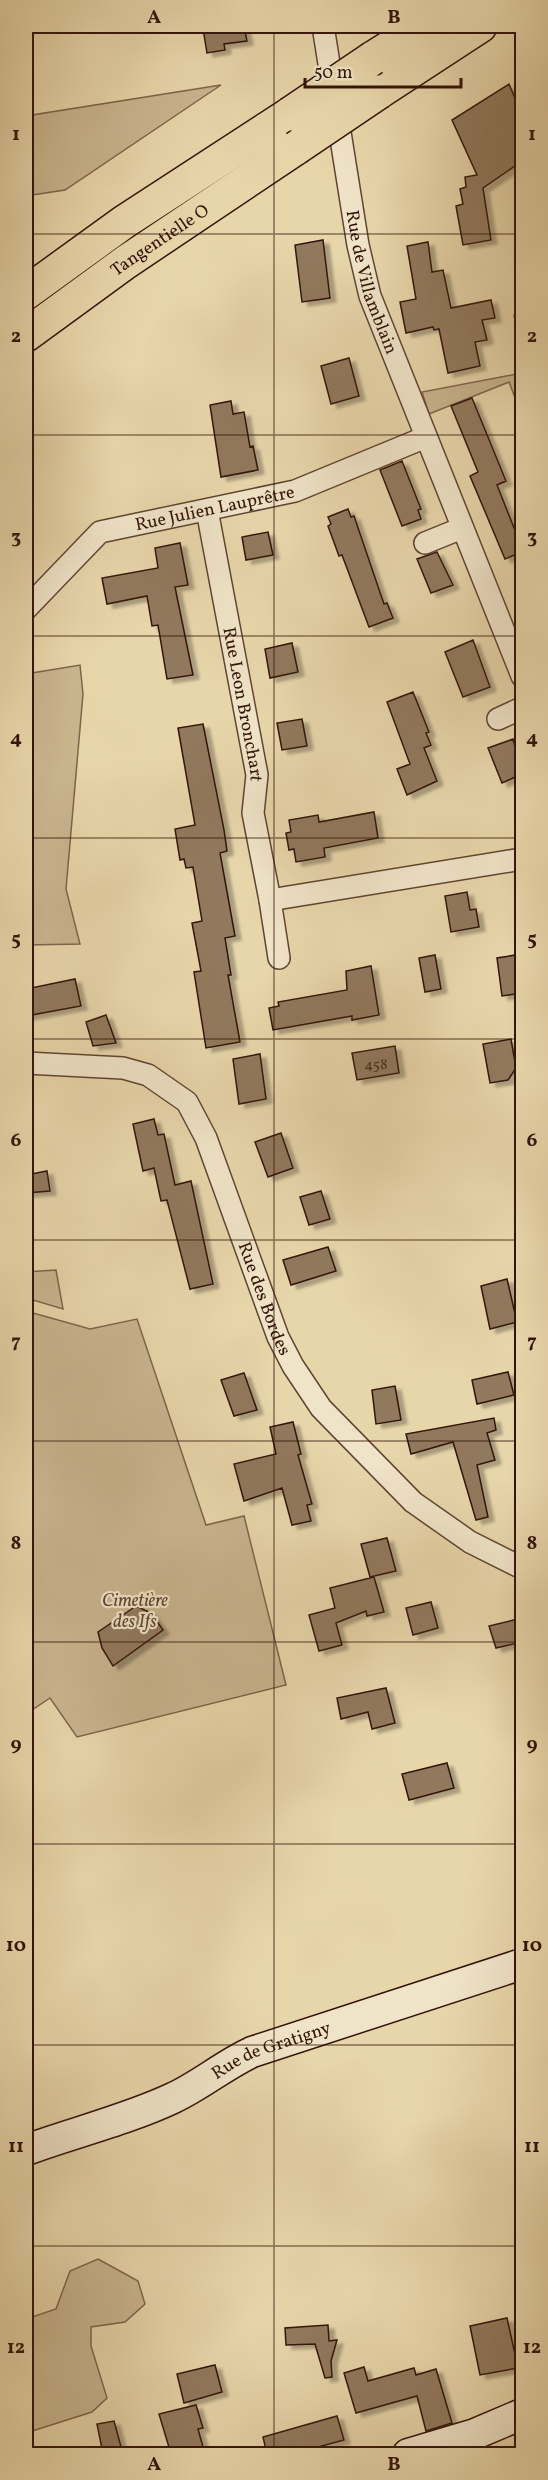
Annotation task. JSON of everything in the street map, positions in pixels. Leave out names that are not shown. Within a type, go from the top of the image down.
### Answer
[{"type":"main road","name":"Tangentielle O","points":[[26,293],[124,222],[424,26]]},
{"type":"main road","name":"Tangentielle O","points":[[26,335],[126,262],[480,26]]},
{"type":"street","name":"Rue de Villamblain","points":[[323,26],[358,245],[370,296],[522,676]]},
{"type":"street","name":"Rue Julien Lauprêtre","points":[[26,609],[100,532],[295,491],[426,437]]},
{"type":"street","name":"Rue Leon Bronchart","points":[[207,510],[257,775],[254,813],[279,958]]},
{"type":"street","points":[[425,543],[462,528]]},
{"type":"street","points":[[498,718],[522,708]]},
{"type":"street","points":[[270,900],[522,859]]},
{"type":"street","name":"Rue des Bordes","points":[[26,1063],[123,1068],[148,1076],[187,1102],[206,1138],[278,1337],[321,1408],[413,1502],[470,1542],[522,1568]]},
{"type":"street","name":"Rue de Gratigny","points":[[26,2150],[170,2099],[202,2084],[227,2064],[252,2052],[522,1964]]},
{"type":"street","points":[[408,2454],[475,2434],[522,2414]]},
{"type":"green space","points":[[221,85],[65,190],[26,196],[26,116]]},
{"type":"green space","points":[[519,314],[522,327],[522,361],[514,315]]},
{"type":"green space","points":[[522,373],[522,416],[509,382],[429,414],[422,392]]},
{"type":"green space","points":[[80,665],[83,694],[66,889],[80,944],[26,945],[26,674]]},
{"type":"green space","points":[[56,1270],[63,1309],[26,1298],[26,1272]]},
{"type":"green space","name":"Cimetière des Ifs","points":[[26,1311],[90,1329],[137,1319],[206,1525],[244,1516],[286,1685],[77,1737],[50,1698],[26,1714]]},
{"type":"green space","points":[[98,2259],[138,2281],[145,2304],[125,2322],[91,2327],[91,2346],[107,2398],[92,2412],[26,2433],[26,2319],[56,2309],[70,2271]]},
{"type":"building","points":[[244,26],[247,41],[224,44],[225,50],[207,53],[203,29]]},
{"type":"building","points":[[509,84],[522,115],[522,161],[483,188],[491,240],[463,245],[456,206],[463,204],[460,189],[466,187],[465,177],[477,175],[452,120]]},
{"type":"building","points":[[323,240],[330,298],[302,302],[295,245]]},
{"type":"building","points":[[428,242],[432,272],[443,270],[451,308],[491,300],[495,318],[482,320],[487,340],[475,342],[480,366],[448,373],[439,329],[434,330],[433,327],[406,333],[400,302],[416,299],[407,246]]},
{"type":"building","points":[[349,358],[359,396],[331,404],[321,366]]},
{"type":"building","points":[[472,398],[506,481],[497,485],[522,548],[522,552],[505,559],[470,476],[478,472],[451,406]]},
{"type":"building","points":[[231,401],[233,414],[244,412],[250,447],[253,446],[258,470],[221,477],[210,405]]},
{"type":"building","points":[[402,461],[421,509],[418,510],[421,519],[402,526],[380,470]]},
{"type":"building","points":[[348,509],[351,517],[354,516],[384,604],[387,603],[393,618],[369,627],[342,555],[339,556],[328,526],[331,524],[328,517]]},
{"type":"building","points":[[268,532],[273,555],[246,560],[242,537]]},
{"type":"building","points":[[180,543],[188,585],[175,587],[193,675],[167,679],[158,625],[152,626],[147,596],[107,604],[102,578],[158,568],[155,548]]},
{"type":"building","points":[[437,552],[453,585],[431,593],[417,559]]},
{"type":"building","points":[[473,640],[490,687],[463,697],[445,652]]},
{"type":"building","points":[[292,643],[298,672],[270,678],[265,649]]},
{"type":"building","points":[[413,692],[429,732],[426,733],[431,745],[424,748],[437,781],[407,795],[397,769],[410,764],[387,702]]},
{"type":"building","points":[[302,719],[307,746],[282,750],[277,723]]},
{"type":"building","points":[[203,724],[227,851],[220,853],[235,936],[225,938],[231,975],[228,975],[240,1042],[206,1048],[194,972],[201,971],[192,923],[202,921],[193,867],[186,868],[184,859],[180,860],[175,829],[195,825],[178,728]]},
{"type":"building","points":[[513,739],[522,774],[502,783],[488,748]]},
{"type":"building","points":[[374,812],[378,838],[324,848],[325,857],[296,862],[294,849],[289,850],[286,833],[291,832],[289,820],[318,815],[319,822]]},
{"type":"building","points":[[467,892],[470,910],[476,909],[479,927],[451,932],[445,896]]},
{"type":"building","points":[[522,954],[522,993],[502,996],[497,958]]},
{"type":"building","points":[[435,955],[441,989],[425,992],[419,958]]},
{"type":"building","points":[[371,966],[379,1015],[352,1020],[352,1016],[273,1030],[269,1008],[279,1006],[278,1002],[347,990],[346,971]]},
{"type":"building","points":[[75,979],[81,1006],[26,1016],[26,989]]},
{"type":"building","points":[[106,1015],[116,1043],[93,1046],[86,1022]]},
{"type":"building","points":[[511,1039],[516,1068],[508,1080],[490,1083],[483,1044]]},
{"type":"building","points":[[395,1046],[399,1073],[357,1080],[352,1053]]},
{"type":"building","points":[[260,1054],[266,1099],[239,1104],[233,1059]]},
{"type":"building","points":[[154,1119],[158,1135],[164,1134],[175,1185],[191,1181],[213,1284],[190,1289],[167,1200],[161,1201],[154,1168],[143,1171],[133,1124]]},
{"type":"building","points":[[281,1133],[293,1168],[268,1177],[255,1142]]},
{"type":"building","points":[[47,1171],[50,1191],[26,1193],[26,1175]]},
{"type":"building","points":[[321,1191],[330,1219],[309,1225],[300,1197]]},
{"type":"building","points":[[328,1247],[336,1271],[291,1285],[283,1260]]},
{"type":"building","points":[[507,1279],[517,1322],[490,1329],[481,1286]]},
{"type":"building","points":[[508,1372],[514,1395],[477,1404],[472,1380]]},
{"type":"building","points":[[244,1373],[257,1410],[234,1416],[221,1380]]},
{"type":"building","points":[[395,1386],[401,1420],[376,1424],[372,1390]]},
{"type":"building","points":[[494,1418],[496,1430],[487,1433],[495,1460],[477,1465],[488,1517],[476,1520],[453,1442],[411,1454],[406,1434]]},
{"type":"building","points":[[293,1422],[301,1454],[298,1455],[312,1504],[307,1505],[311,1521],[292,1525],[282,1488],[244,1501],[234,1464],[276,1454],[270,1427]]},
{"type":"building","points":[[387,1538],[396,1571],[370,1577],[361,1544]]},
{"type":"building","points":[[374,1577],[384,1612],[367,1616],[366,1611],[336,1623],[342,1645],[319,1651],[309,1615],[335,1608],[330,1588]]},
{"type":"building","points":[[431,1602],[438,1628],[413,1635],[406,1608]]},
{"type":"building","points":[[136,1606],[151,1613],[163,1630],[113,1666],[102,1648],[98,1632]]},
{"type":"building","points":[[522,1618],[522,1642],[496,1648],[489,1626]]},
{"type":"building","points":[[386,1688],[395,1723],[372,1729],[368,1712],[341,1719],[337,1698]]},
{"type":"building","points":[[447,1763],[454,1788],[409,1800],[402,1774]]},
{"type":"building","points":[[507,2318],[518,2368],[480,2375],[470,2326]]},
{"type":"building","points":[[328,2325],[329,2341],[337,2340],[331,2361],[332,2377],[325,2378],[315,2344],[286,2345],[285,2328]]},
{"type":"building","points":[[215,2365],[222,2392],[184,2403],[177,2374]]},
{"type":"building","points":[[364,2367],[368,2381],[414,2368],[416,2375],[436,2369],[452,2423],[426,2431],[417,2396],[356,2413],[344,2373]]},
{"type":"building","points":[[196,2405],[203,2428],[198,2429],[205,2454],[171,2454],[159,2414]]},
{"type":"building","points":[[337,2416],[344,2440],[292,2454],[267,2454],[263,2437]]},
{"type":"building","points":[[114,2421],[123,2454],[103,2454],[97,2424]]}]
